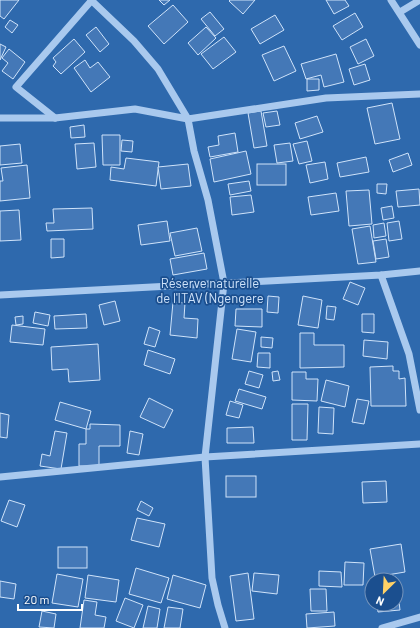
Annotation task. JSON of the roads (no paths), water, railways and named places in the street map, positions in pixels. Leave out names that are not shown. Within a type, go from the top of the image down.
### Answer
[{"type":"street","points":[[55,118],[16,87],[91,0],[134,42],[158,69],[188,119],[194,151],[208,200],[224,283],[204,457],[212,578],[225,628]]},
{"type":"street","points":[[391,0],[420,45]]},
{"type":"street","points":[[400,12],[420,0]]},
{"type":"street","points":[[0,118],[55,118],[135,108],[188,119],[326,98],[420,94]]},
{"type":"street","points":[[0,295],[381,275],[420,271]]},
{"type":"street","points":[[381,275],[409,354],[420,410]]},
{"type":"street","points":[[0,477],[204,457],[420,444]]},
{"type":"street","points":[[382,628],[420,617]]},
{"type":"park label","name":"Réserve naturelle de l'ITAV (Ngengere","points":[[210,290]]}]
